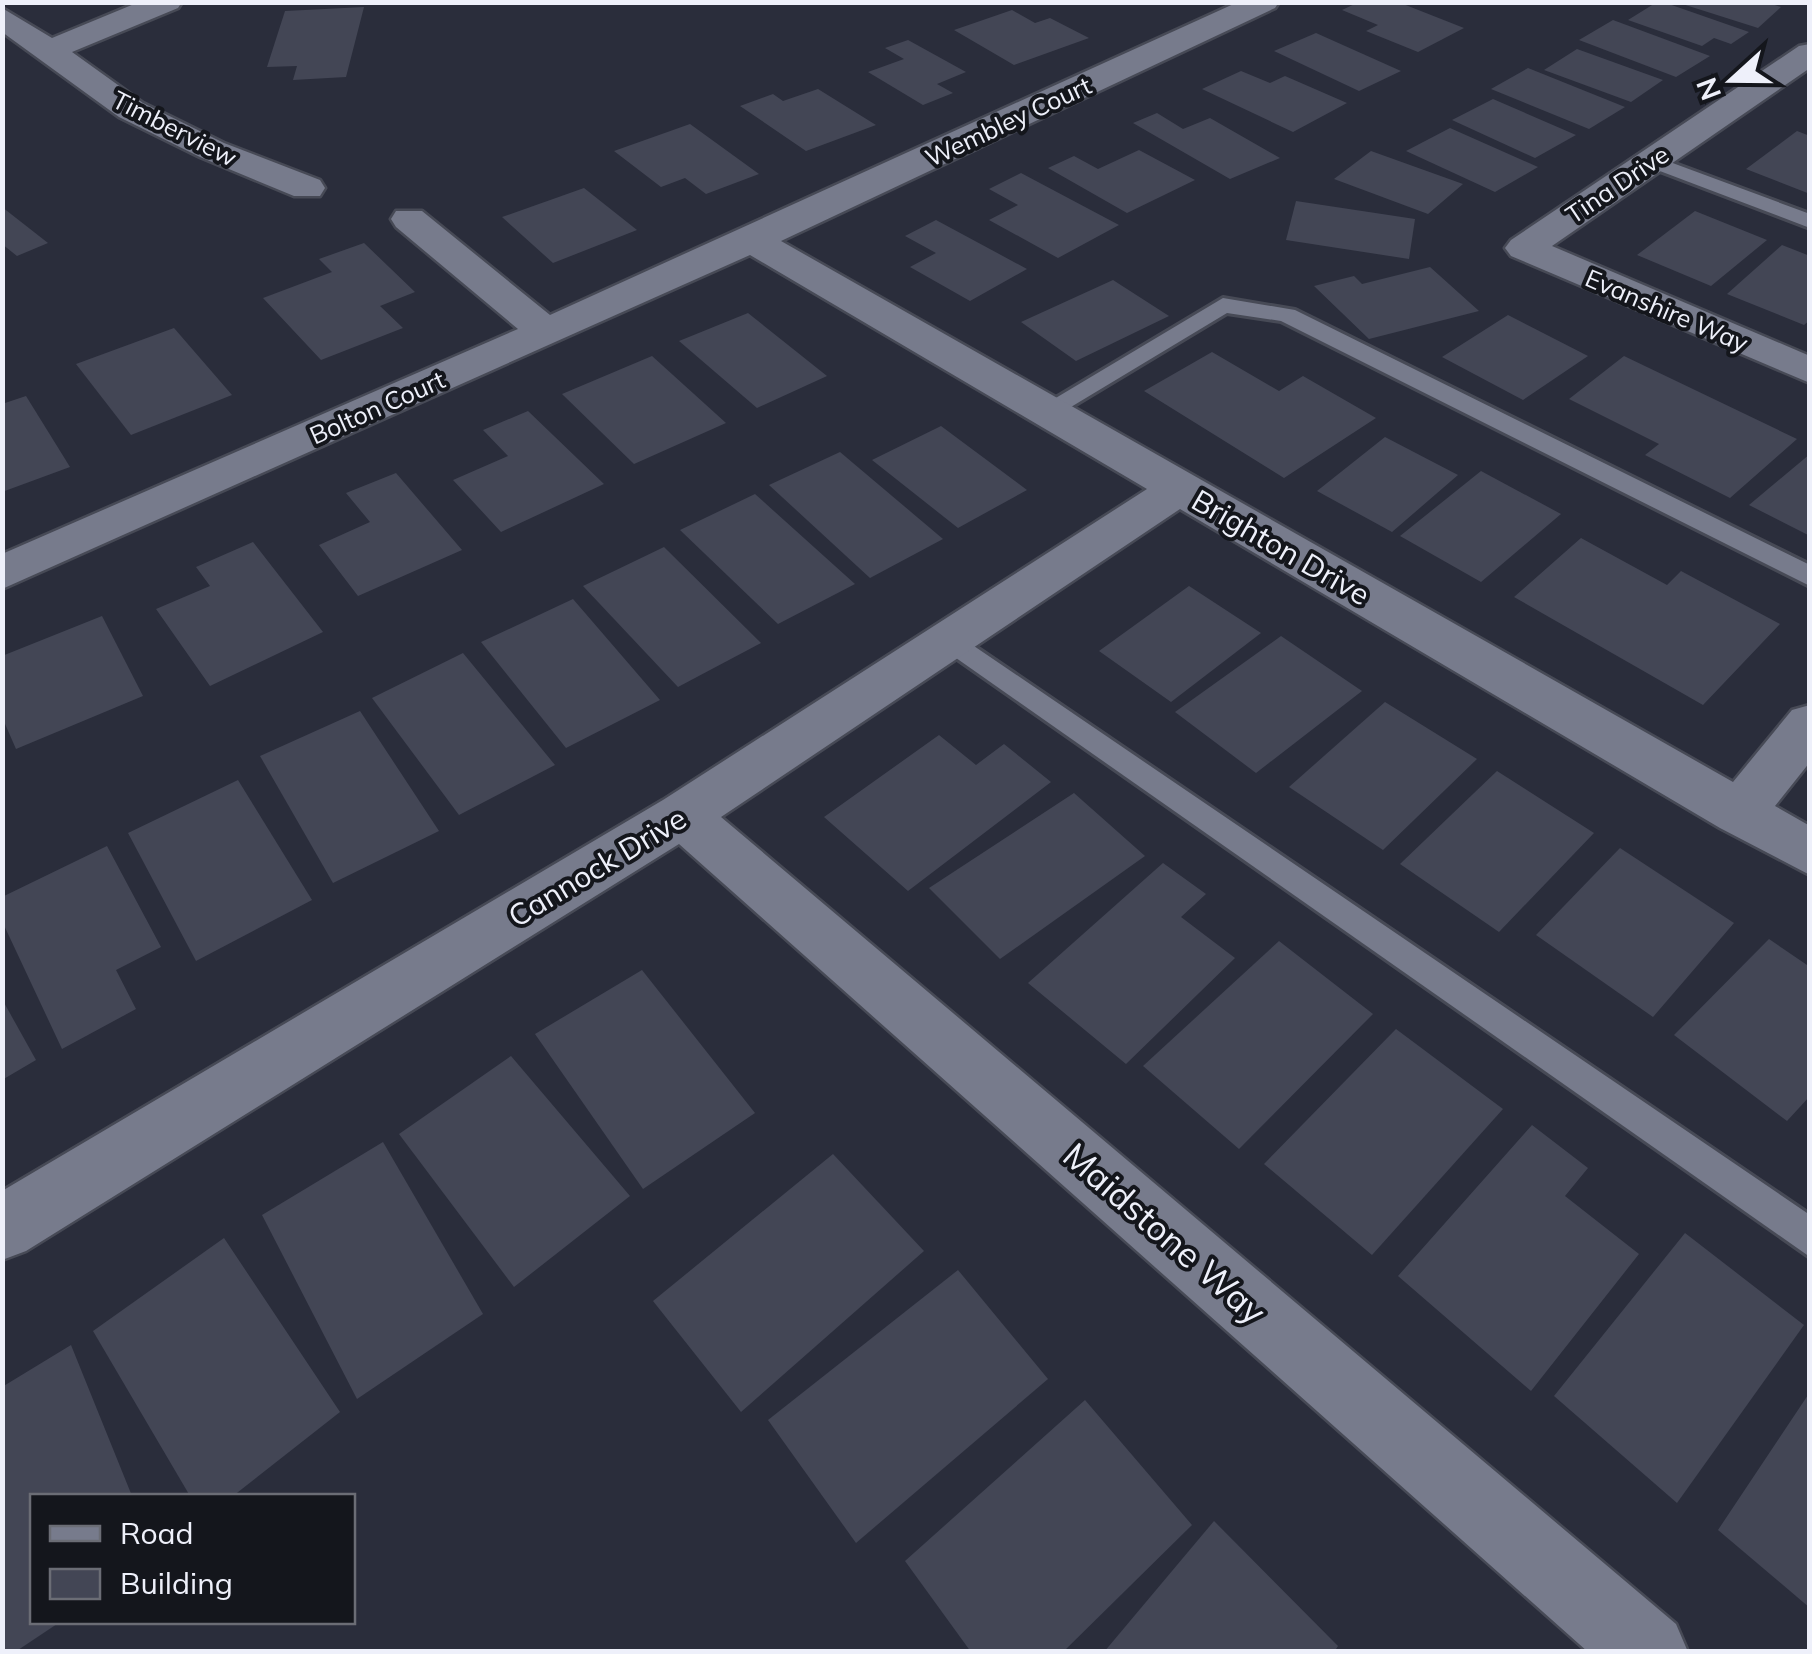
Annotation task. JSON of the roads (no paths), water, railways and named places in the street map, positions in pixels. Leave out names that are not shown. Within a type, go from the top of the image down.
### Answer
[{"type":"street","points":[[52,49],[167,2]]},
{"type":"street","name":"Wembley Court","points":[[752,240],[1264,2]]},
{"type":"street","name":"Timberview","points":[[2,17],[52,49],[131,110],[212,150],[307,188]]},
{"type":"street","name":"Tina Drive","points":[[1524,248],[1810,52]]},
{"type":"street","points":[[1760,86],[1793,98]]},
{"type":"street","points":[[409,219],[546,332]]},
{"type":"street","name":"Bolton Court","points":[[2,573],[752,240]]},
{"type":"street","name":"Brighton Drive","points":[[752,240],[1810,854]]},
{"type":"street","name":"Evanshire Way","points":[[1524,248],[1810,372]]},
{"type":"street","name":"Cannock Drive","points":[[2,1228],[682,815],[1180,488]]},
{"type":"street","points":[[1739,812],[1810,724]]},
{"type":"street","name":"Maidstone Way","points":[[682,815],[1648,1652]]},
{"type":"lane","points":[[1651,161],[1810,222]]},
{"type":"lane","points":[[1047,411],[1223,306],[1286,315],[1810,577]]},
{"type":"lane","points":[[949,640],[1810,1238]]}]
